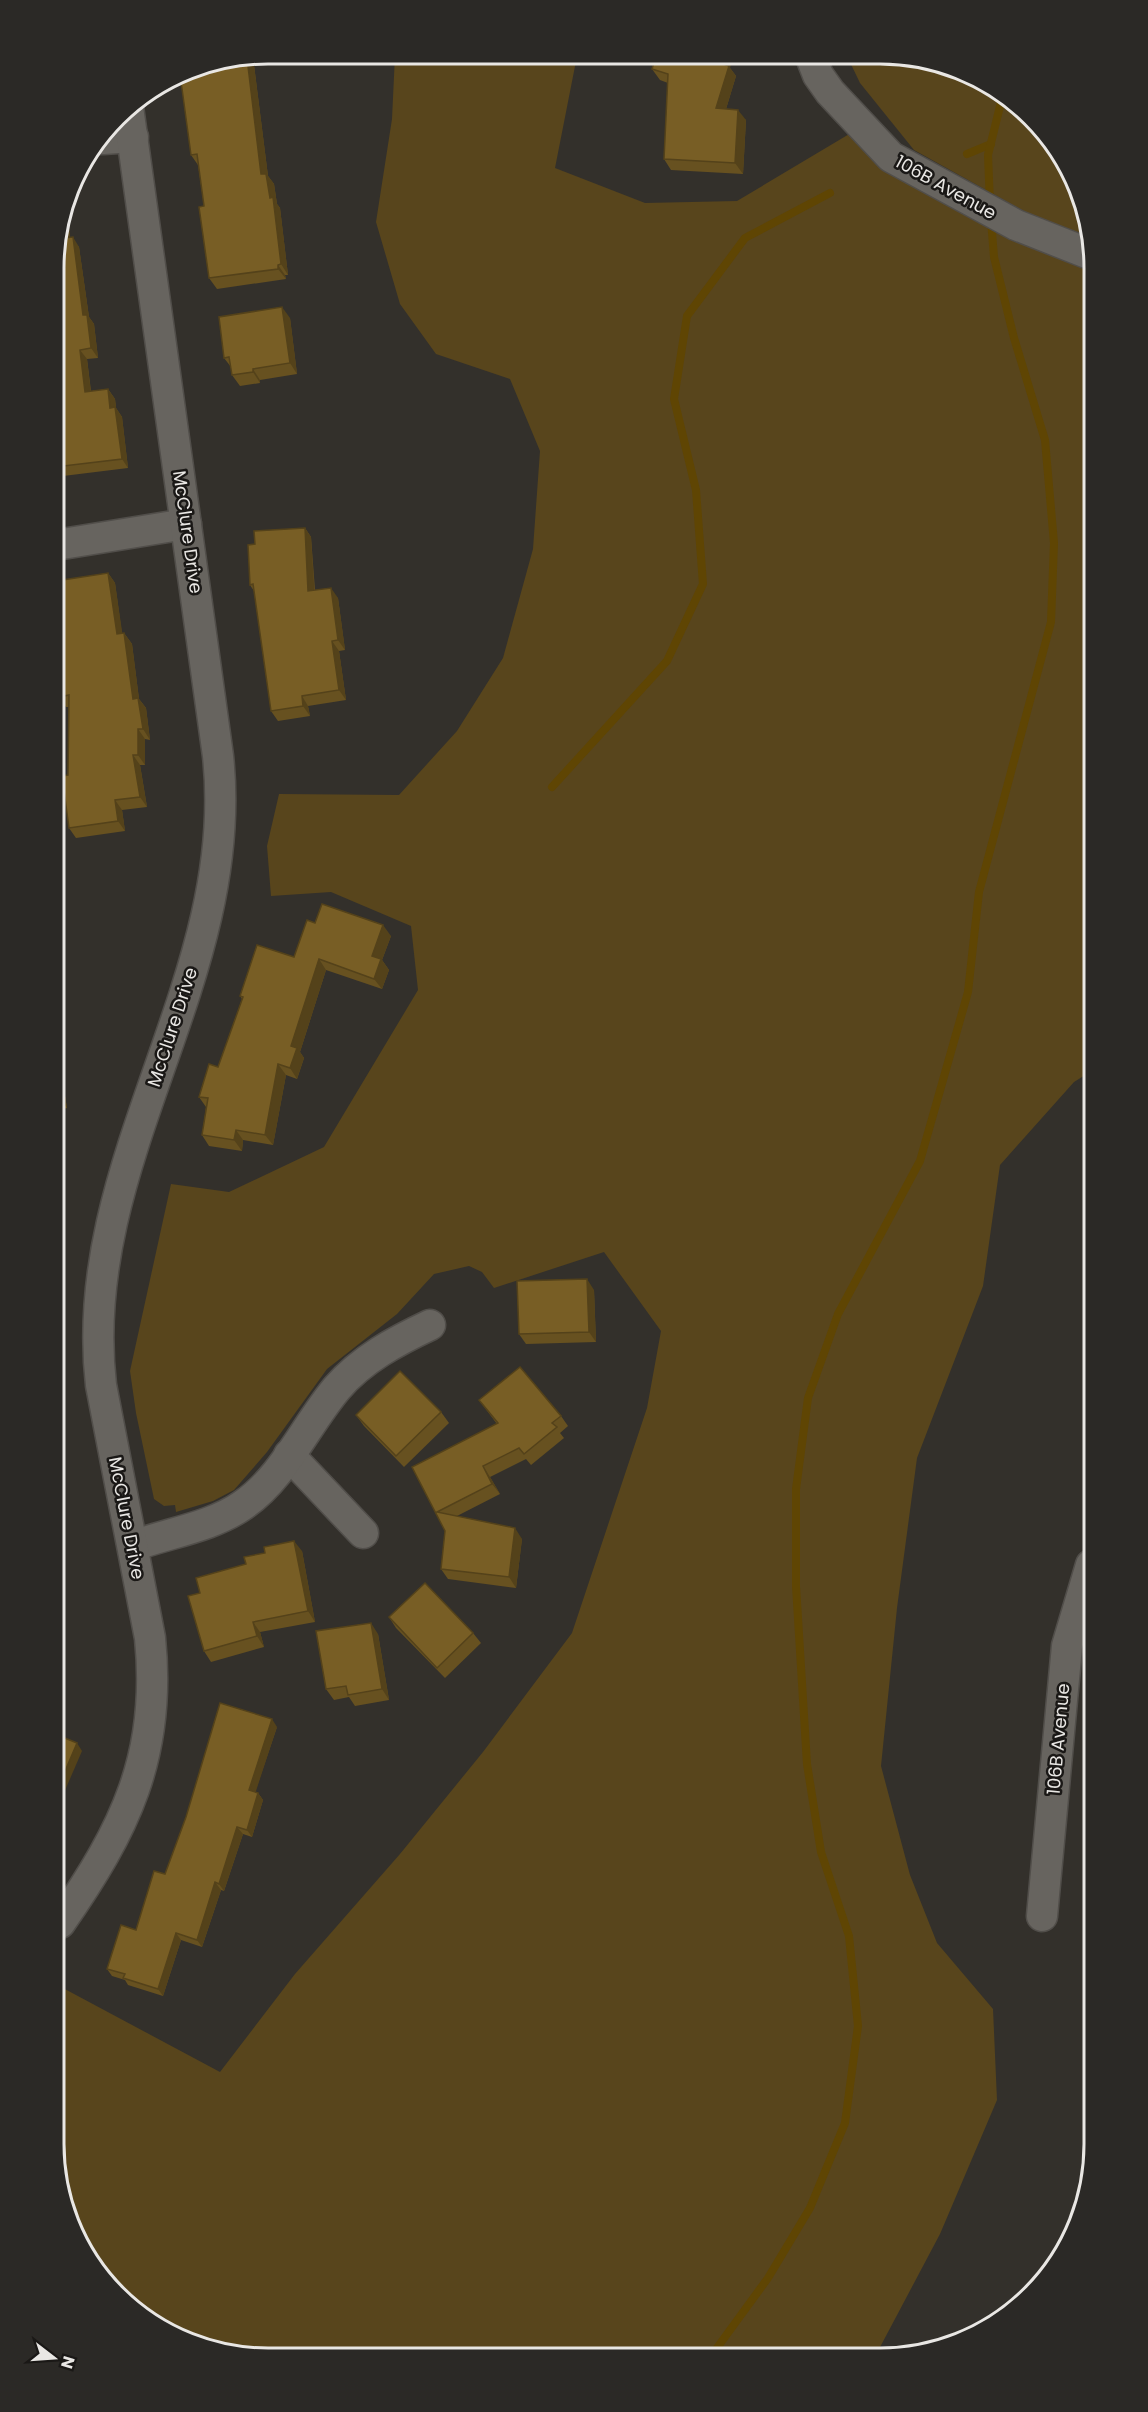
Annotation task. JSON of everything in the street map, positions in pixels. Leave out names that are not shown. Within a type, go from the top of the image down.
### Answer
[{"type":"street","name":"106B Avenue","points":[[814,64],[818,75],[830,92],[891,157],[1016,225],[1083,251]]},
{"type":"street","name":"McClure Drive","points":[[64,1917],[104,1858],[119,1829],[136,1784],[146,1744],[153,1692],[152,1657],[99,1370],[98,1323],[102,1265],[112,1211],[205,928],[216,878],[220,824],[218,756],[130,119]]},
{"type":"street","points":[[112,138],[133,136]]},
{"type":"street","points":[[65,544],[186,524]]},
{"type":"street","points":[[133,1546],[224,1517],[244,1505],[267,1484],[338,1388],[365,1362],[395,1341],[430,1325]]},
{"type":"street","points":[[289,1455],[363,1533]]},
{"type":"street","name":"106B Avenue","points":[[1042,1916],[1067,1646],[1083,1591]]},
{"type":"shaded area","points":[[395,64],[575,64],[555,168],[645,203],[737,201],[861,127],[1083,251],[1084,1076],[1074,1082],[1000,1165],[983,1286],[917,1458],[897,1608],[881,1766],[910,1875],[937,1943],[993,2009],[997,2100],[940,2234],[880,2348],[268,2348],[229,2344],[203,2337],[178,2326],[155,2313],[124,2288],[92,2246],[71,2196],[64,2144],[64,1989],[220,2072],[295,1974],[400,1854],[483,1752],[572,1633],[647,1408],[661,1331],[604,1252],[494,1288],[482,1272],[469,1266],[434,1274],[397,1314],[327,1369],[267,1452],[234,1490],[213,1501],[176,1512],[175,1505],[164,1506],[154,1499],[136,1413],[130,1371],[171,1184],[229,1192],[324,1147],[418,990],[411,926],[331,892],[271,896],[267,846],[279,794],[399,795],[457,731],[503,658],[533,549],[540,451],[510,379],[436,354],[400,304],[376,222],[392,119]]},
{"type":"shaded area","points":[[851,64],[906,66],[945,75],[993,99],[1024,124],[1056,166],[1068,190],[1080,234],[1033,216],[914,150],[860,83]]},
{"type":"building","points":[[654,64],[724,64],[729,66],[716,108],[738,110],[735,163],[664,159],[668,74],[652,69]]},
{"type":"building","points":[[248,66],[261,174],[266,174],[270,198],[273,197],[281,264],[278,265],[278,269],[209,278],[199,207],[204,206],[197,154],[191,155],[181,84],[203,75]]},
{"type":"building","points":[[73,237],[83,315],[87,315],[91,348],[80,350],[85,392],[108,389],[110,408],[115,407],[122,459],[65,466],[65,255],[67,238]]},
{"type":"building","points":[[282,307],[290,363],[232,375],[229,357],[224,358],[219,317]]},
{"type":"building","points":[[305,528],[308,591],[331,588],[338,640],[332,641],[339,690],[302,696],[303,706],[271,711],[253,584],[250,585],[248,545],[255,544],[254,531]]},
{"type":"building","points":[[108,573],[117,634],[124,633],[133,699],[138,698],[143,729],[138,729],[138,755],[133,755],[140,797],[115,800],[118,821],[69,828],[65,796],[65,776],[68,775],[69,695],[65,696],[65,580]]},
{"type":"building","points":[[322,904],[383,925],[372,956],[381,959],[374,979],[319,959],[291,1046],[297,1048],[290,1068],[278,1064],[265,1135],[236,1130],[234,1140],[202,1135],[208,1098],[199,1097],[209,1064],[218,1067],[243,997],[240,996],[257,945],[294,957],[307,920],[315,923]]},
{"type":"building","points":[[587,1279],[589,1332],[519,1334],[517,1281]]},
{"type":"building","points":[[520,1367],[561,1416],[552,1423],[557,1427],[524,1454],[519,1448],[483,1466],[492,1484],[437,1512],[515,1528],[509,1577],[441,1569],[445,1531],[412,1467],[498,1423],[479,1400]]},
{"type":"building","points":[[400,1371],[441,1412],[396,1456],[356,1415]]},
{"type":"building","points":[[294,1541],[308,1611],[253,1622],[257,1636],[204,1651],[188,1596],[200,1593],[196,1578],[246,1564],[244,1557],[265,1553],[264,1547]]},
{"type":"building","points":[[425,1583],[473,1633],[437,1668],[389,1617]]},
{"type":"building","points":[[371,1623],[382,1689],[348,1695],[346,1686],[326,1689],[316,1631]]},
{"type":"building","points":[[220,1703],[272,1719],[249,1790],[258,1793],[247,1830],[237,1827],[219,1884],[215,1882],[197,1940],[176,1933],[158,1989],[123,1978],[125,1974],[107,1969],[121,1925],[136,1930],[154,1871],[165,1874],[186,1817]]},
{"type":"building","points":[[64,1738],[77,1743],[64,1773]]},
{"type":"waterway","points":[[990,204],[988,155],[1000,105]]},
{"type":"waterway","points":[[967,154],[991,144]]},
{"type":"waterway","points":[[552,787],[667,661],[703,584],[696,490],[674,399],[687,316],[745,238],[830,193]]},
{"type":"waterway","points":[[717,2348],[768,2278],[810,2208],[845,2123],[858,2026],[849,1936],[821,1852],[807,1764],[796,1586],[796,1489],[808,1398],[838,1314],[920,1161],[968,992],[979,892],[1051,622],[1054,543],[1045,440],[1014,338],[994,257],[991,220]]}]
